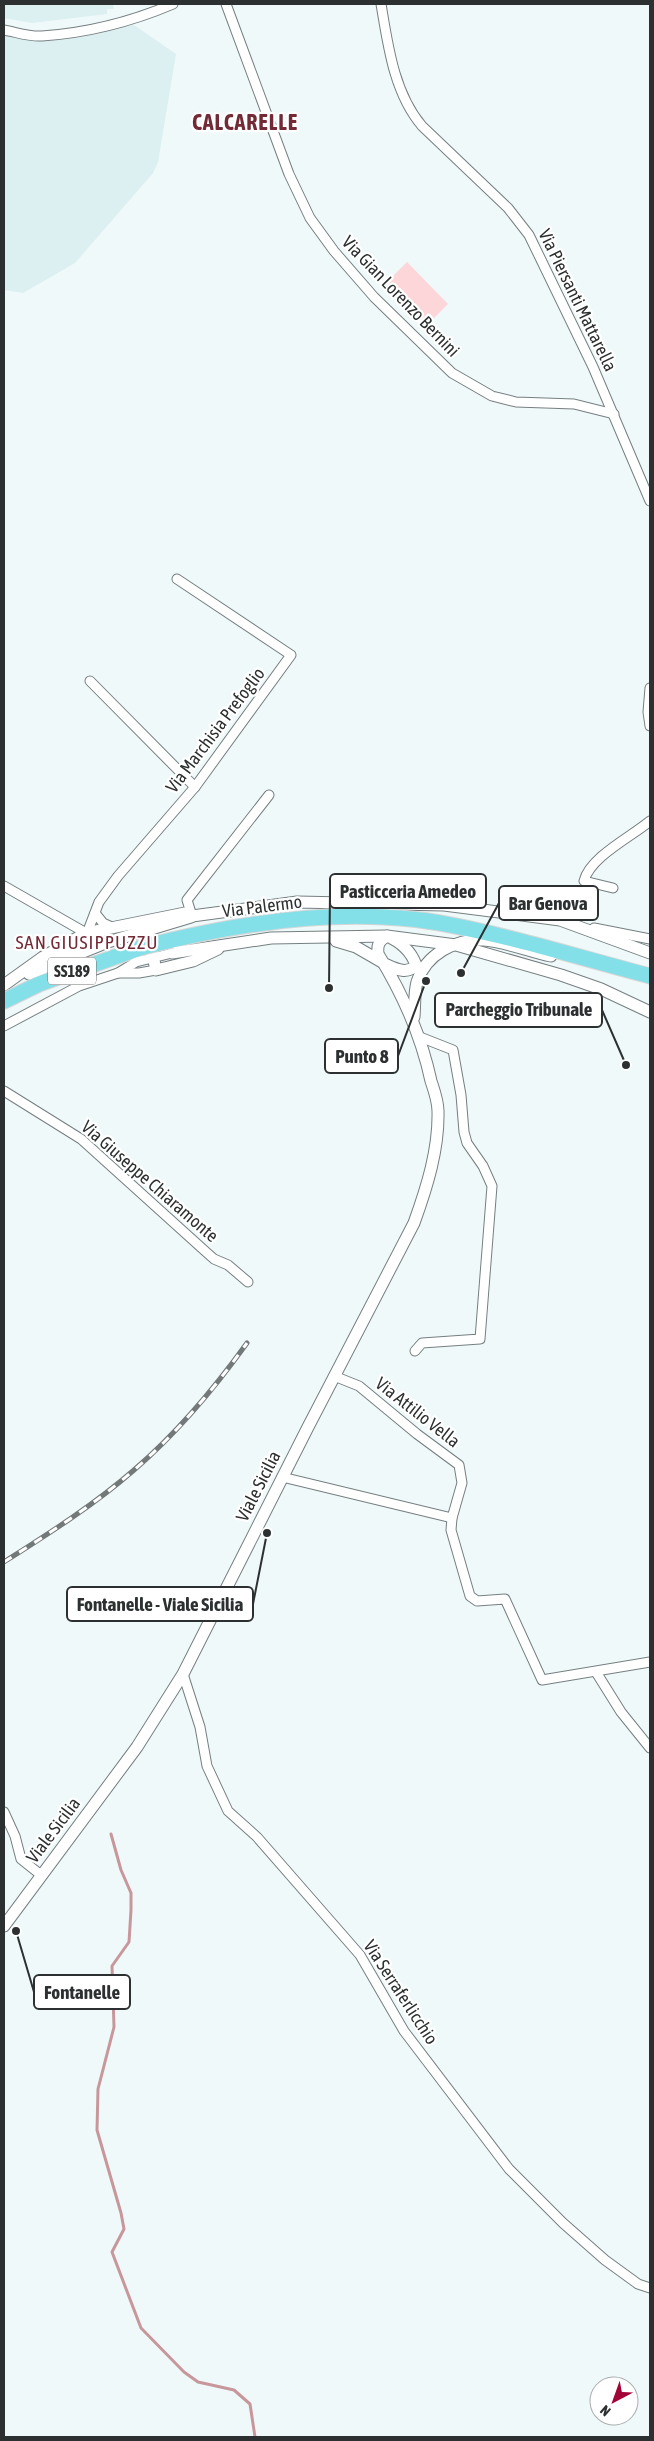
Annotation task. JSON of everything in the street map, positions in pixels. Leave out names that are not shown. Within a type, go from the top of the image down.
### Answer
[{"type":"main road","name":"Via Palermo","points":[[4,1001],[39,984],[143,946],[172,946],[267,922],[336,917],[438,923],[484,932],[650,976]]},
{"type":"street","points":[[4,30],[31,36],[70,32],[129,19],[174,4]]},
{"type":"street","name":"Via Gian Lorenzo Bernini","points":[[226,4],[289,174],[310,218],[334,251],[374,297],[452,372],[492,396],[516,402],[574,404],[614,414]]},
{"type":"street","name":"Via Piersanti Mattarella","points":[[380,4],[396,76],[412,114],[422,126],[508,208],[523,226],[573,313],[650,501]]},
{"type":"street","points":[[640,476],[650,486]]},
{"type":"street","name":"Via Marchisia Prefoglio","points":[[48,965],[84,941],[99,902],[118,876],[195,787],[291,655],[177,579]]},
{"type":"street","points":[[90,681],[195,787]]},
{"type":"street","points":[[650,688],[648,712],[650,726]]},
{"type":"street","points":[[192,916],[187,900],[269,794]]},
{"type":"street","points":[[613,888],[584,881],[586,873],[597,860],[650,821]]},
{"type":"street","points":[[4,886],[86,933],[108,942]]},
{"type":"street","points":[[4,985],[48,965],[108,942],[147,931],[185,913],[192,916],[297,902],[444,905],[560,920],[650,939]]},
{"type":"street","points":[[95,913],[103,923],[112,927]]},
{"type":"street","points":[[560,920],[650,953]]},
{"type":"street","points":[[4,985],[43,957],[86,933],[112,927],[164,922]]},
{"type":"street","points":[[164,922],[172,946],[175,966]]},
{"type":"street","points":[[147,931],[156,970]]},
{"type":"street","points":[[384,964],[378,954],[377,946],[387,936]]},
{"type":"street","points":[[387,936],[408,950],[416,965],[418,980],[414,1024]]},
{"type":"street","points":[[4,1026],[78,986],[118,973],[136,962],[154,958],[172,946],[224,946],[272,938],[387,936],[456,945],[561,975],[601,989],[650,1012]]},
{"type":"street","points":[[320,937],[356,947],[384,964],[404,971],[412,969],[442,950],[456,945],[485,940],[557,958],[599,963]]},
{"type":"street","points":[[118,973],[139,973],[175,966],[224,946]]},
{"type":"street","points":[[418,980],[424,967],[442,950]]},
{"type":"street","name":"Viale Sicilia","points":[[4,1926],[137,1747],[183,1674],[282,1477],[414,1223],[426,1186],[435,1148],[438,1109],[420,1037],[404,998],[384,964]]},
{"type":"street","points":[[415,1351],[422,1342],[480,1340],[492,1186],[483,1166],[465,1137],[453,1050],[420,1037]]},
{"type":"street","name":"Via Giuseppe Chiaramonte","points":[[4,1091],[81,1139],[214,1259],[228,1265],[248,1282]]},
{"type":"street","name":"Via Attilio Vella","points":[[334,1376],[359,1386],[459,1465],[462,1483],[452,1518],[452,1530],[470,1596],[477,1601],[505,1599],[542,1680],[650,1662]]},
{"type":"street","points":[[282,1477],[452,1518]]},
{"type":"street","points":[[596,1672],[621,1712],[650,1748]]},
{"type":"street","name":"Via Serraferlicchio","points":[[183,1674],[200,1727],[207,1766],[228,1811],[256,1837],[360,1955],[404,2031],[509,2169],[563,2223],[605,2260],[638,2284],[650,2288]]},
{"type":"street","points":[[4,1812],[15,1836],[22,1859],[41,1875]]},
{"type":"shaded area","points":[[4,4],[113,4],[114,9],[107,9],[107,14],[32,23],[4,18]]},
{"type":"shaded area","points":[[134,25],[176,54],[158,162],[153,173],[75,263],[23,293],[4,290],[4,34],[104,29]]},
{"type":"shaded area","points":[[407,262],[448,304],[426,326],[385,284]]},
{"type":"waterway","points":[[111,1834],[121,1870],[131,1893],[129,1942],[112,1966],[114,2027],[98,2089],[97,2130],[124,2229],[112,2252],[141,2328],[184,2372],[198,2382],[234,2390],[250,2404],[255,2437]]},
{"type":"railway","points":[[4,1562],[87,1507],[150,1456],[194,1410],[247,1343]]},
{"type":"place","name":"Bar Genova","points":[[461,973]]},
{"type":"place","name":"Punto 8","points":[[426,981]]},
{"type":"place","name":"Pasticceria Amedeo","points":[[329,988]]},
{"type":"place","name":"Parcheggio Tribunale","points":[[626,1065]]},
{"type":"place","name":"Fontanelle - Viale Sicilia","points":[[267,1533]]},
{"type":"place","name":"Fontanelle","points":[[16,1931]]},
{"type":"district","name":"CALCARELLE","points":[[245,122]]},
{"type":"district","name":"SAN GIUSIPPUZZU","points":[[87,942]]}]
